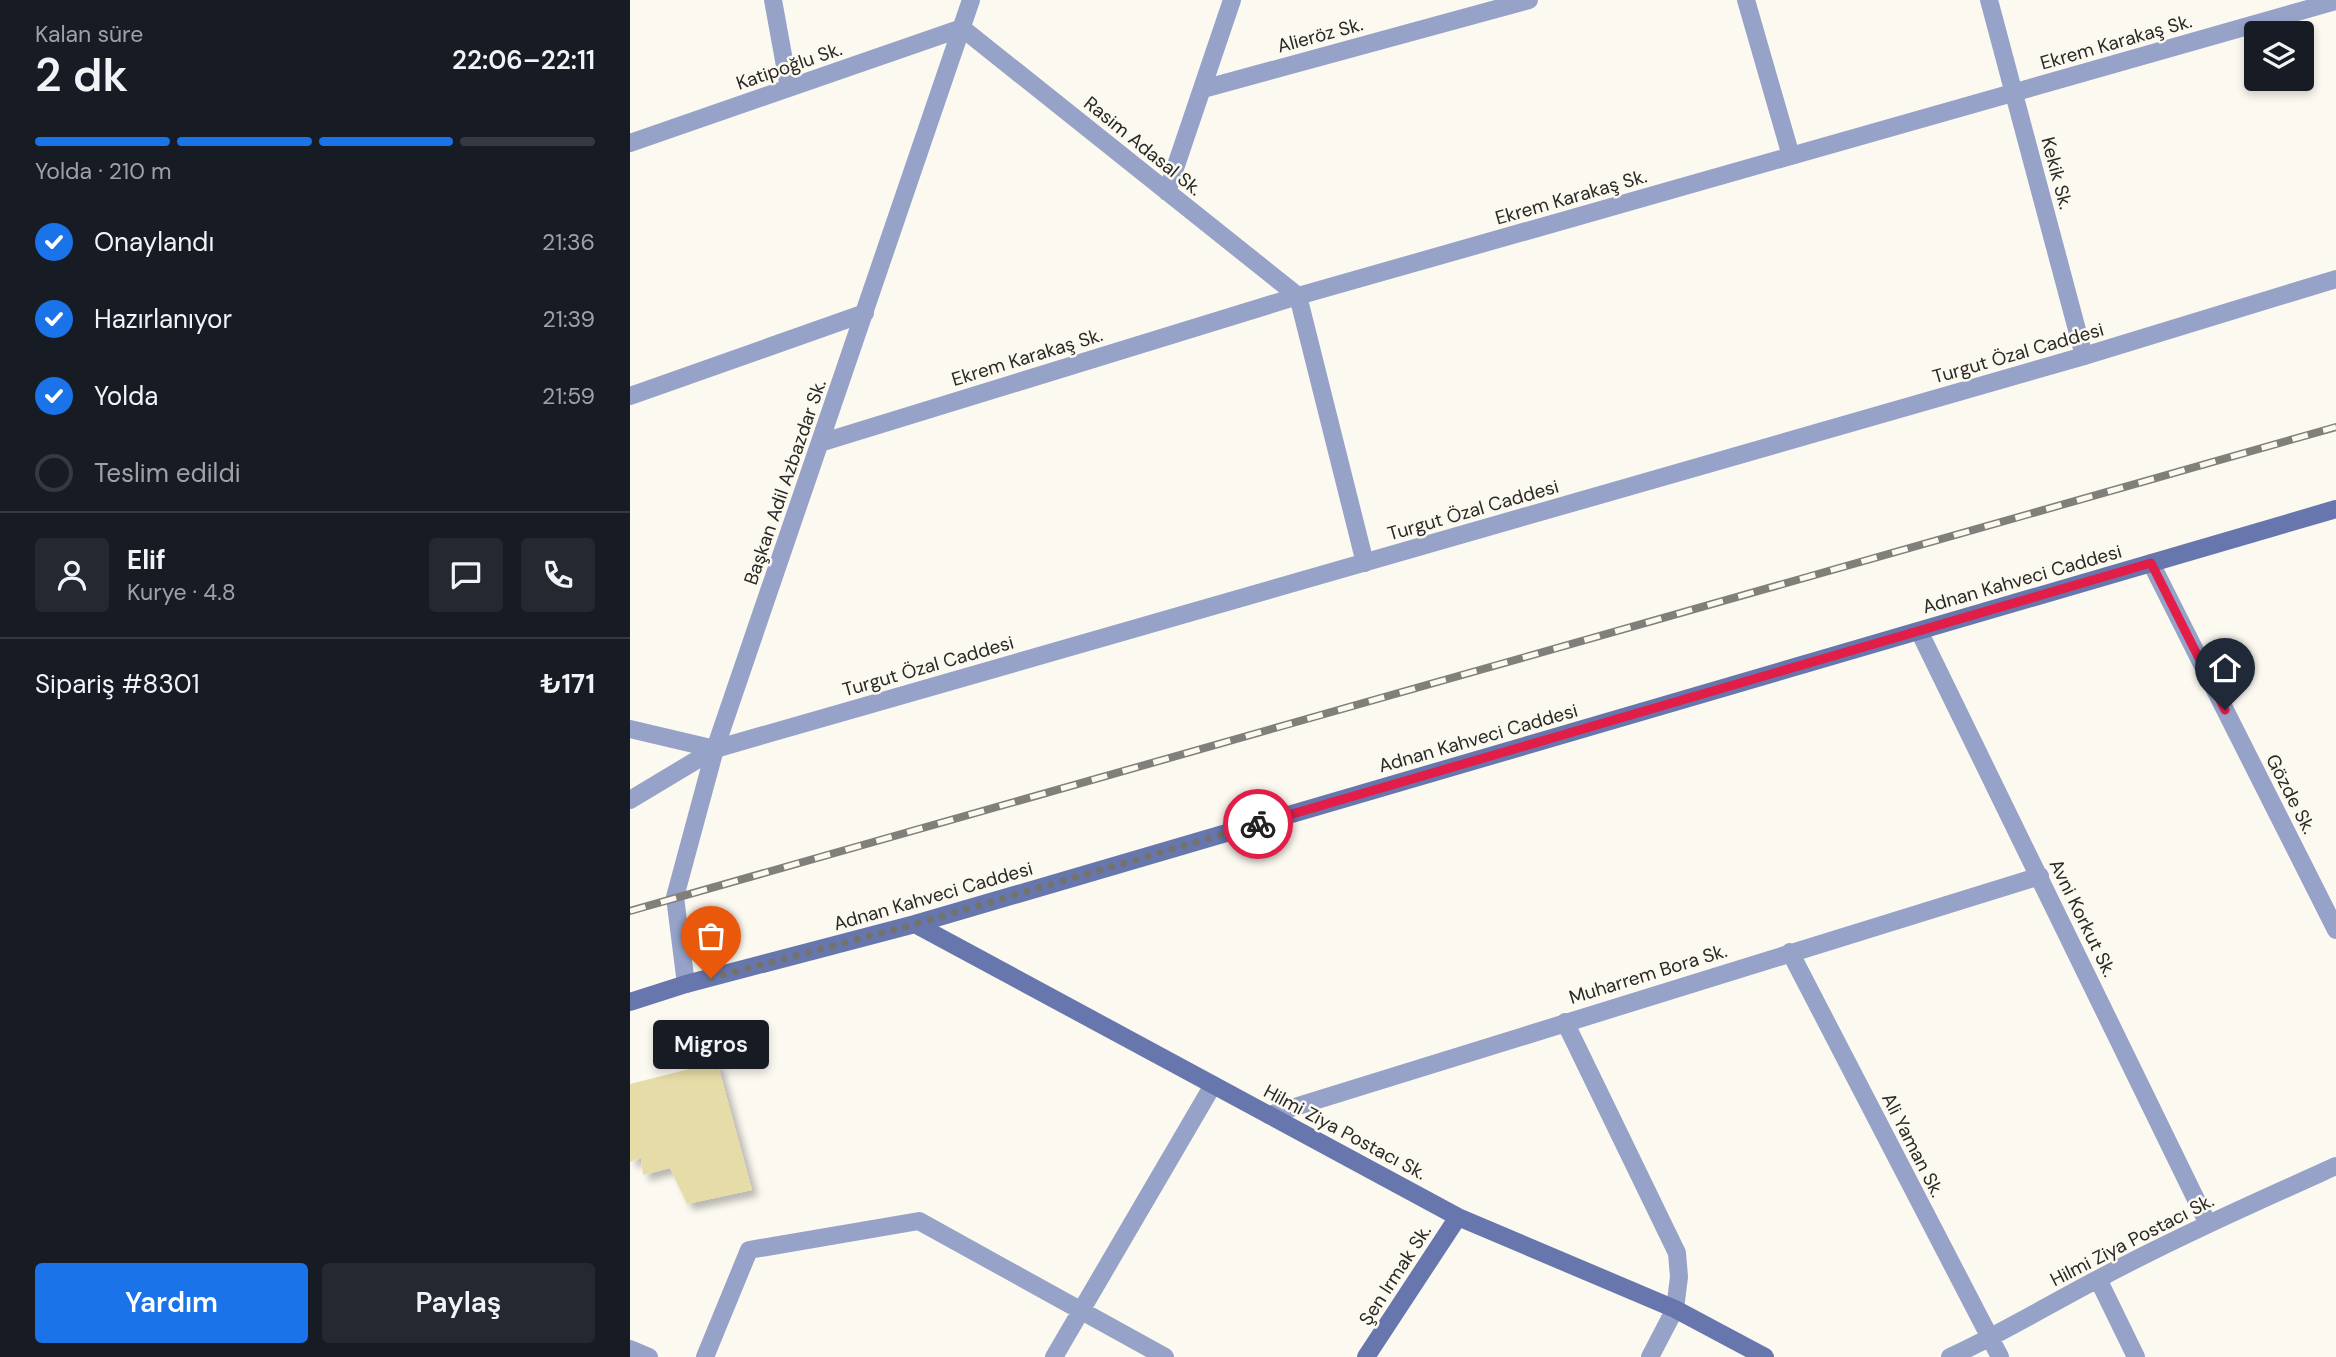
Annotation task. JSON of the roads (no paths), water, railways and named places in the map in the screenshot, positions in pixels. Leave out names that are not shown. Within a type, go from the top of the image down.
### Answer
[{"type":"main road","name":"Adnan Kahveci Caddesi","points":[[630,1002],[686,984],[915,924],[2336,509]]},
{"type":"main road","name":"Hilmi Ziya Postacı Sk.","points":[[915,924],[1458,1217],[1675,1309],[1765,1357]]},
{"type":"main road","name":"Şen Irmak Sk.","points":[[1366,1357],[1458,1217]]},
{"type":"street","points":[[773,0],[789,88]]},
{"type":"street","name":"Başkan Adil Azbazdar Sk.","points":[[686,984],[675,897],[715,749],[971,0]]},
{"type":"street","points":[[1167,192],[1232,0]]},
{"type":"street","name":"Alieröz Sk.","points":[[1203,89],[1529,0]]},
{"type":"street","points":[[1746,0],[1791,156]]},
{"type":"street","name":"Kekik Sk.","points":[[1989,0],[2084,356]]},
{"type":"street","name":"Ekrem Karakaş Sk.","points":[[820,443],[1298,296],[2336,1]]},
{"type":"street","name":"Katipoğlu Sk.","points":[[630,143],[962,29]]},
{"type":"street","name":"Rasim Adasal Sk.","points":[[962,29],[1298,296]]},
{"type":"street","name":"Turgut Özal Caddesi","points":[[630,800],[715,749],[2084,356],[2336,279]]},
{"type":"street","points":[[1298,296],[1365,562]]},
{"type":"street","points":[[630,396],[864,313]]},
{"type":"street","name":"Gözde Sk.","points":[[2151,563],[2336,930]]},
{"type":"street","name":"Avni Korkut Sk.","points":[[1919,631],[2208,1224]]},
{"type":"street","points":[[630,729],[715,749]]},
{"type":"street","name":"Muharrem Bora Sk.","points":[[1269,1115],[2040,876]]},
{"type":"street","name":"Ali Yaman Sk.","points":[[1790,952],[2000,1357]]},
{"type":"street","points":[[1565,1022],[1678,1253],[1679,1277],[1675,1309],[1650,1357]]},
{"type":"street","points":[[1054,1357],[1213,1084]]},
{"type":"street","name":"Hilmi Ziya Postacı Sk.","points":[[1950,1357],[2208,1224],[2336,1166]]},
{"type":"street","points":[[705,1357],[749,1251],[919,1221],[1165,1357]]},
{"type":"street","points":[[2098,1279],[2136,1357]]},
{"type":"street","points":[[630,1349],[649,1357]]},
{"type":"railway","points":[[630,911],[2336,427]]},
{"type":"place","name":"Migros","points":[[711,978]]}]
